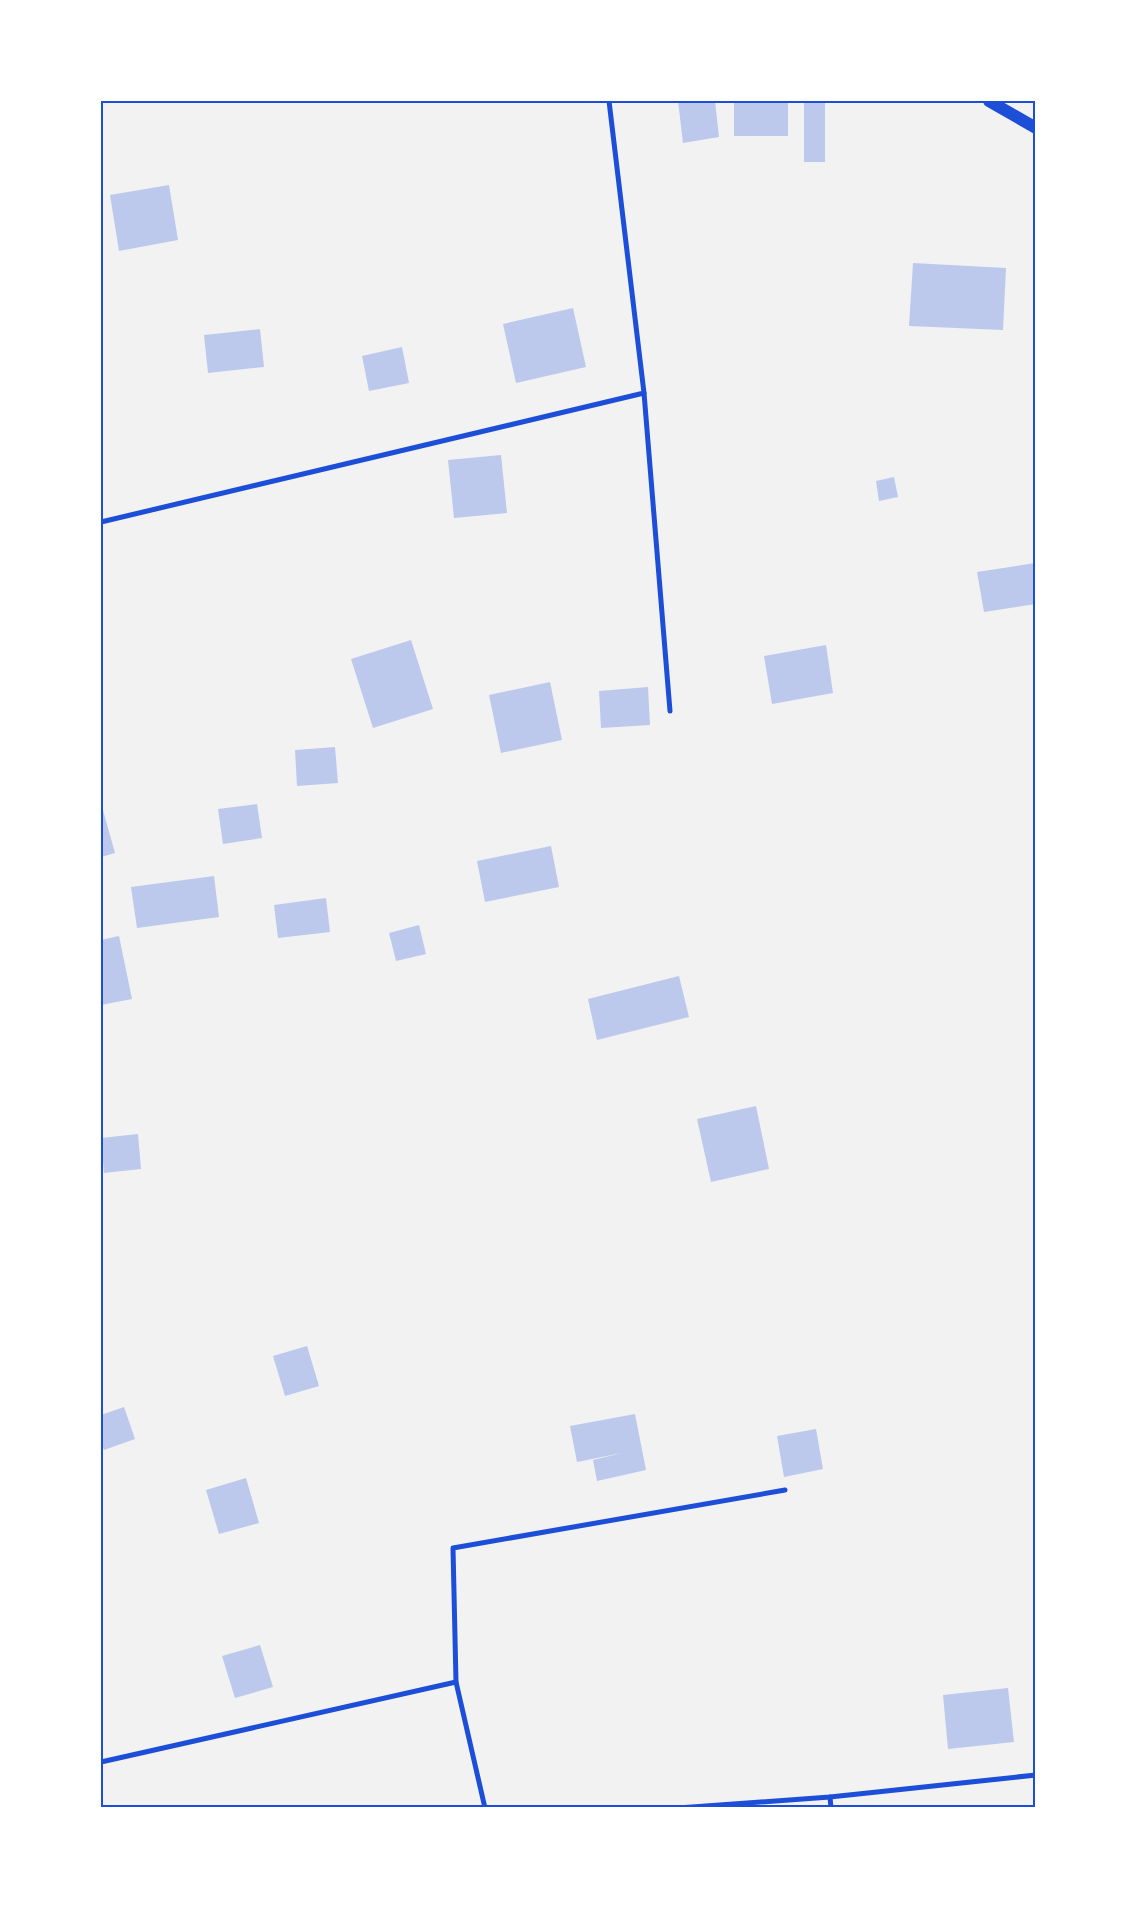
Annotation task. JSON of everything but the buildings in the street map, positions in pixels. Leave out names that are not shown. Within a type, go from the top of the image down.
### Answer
[{"type":"main road","points":[[989,101],[1036,128]]},
{"type":"street","points":[[609,101],[644,393],[670,711]]},
{"type":"street","points":[[101,522],[644,393]]},
{"type":"street","points":[[485,1808],[456,1682],[454,1548],[785,1490]]},
{"type":"street","points":[[101,1762],[456,1682]]},
{"type":"street","points":[[678,1808],[830,1797],[1036,1775]]},
{"type":"street","points":[[830,1797],[831,1808]]}]
